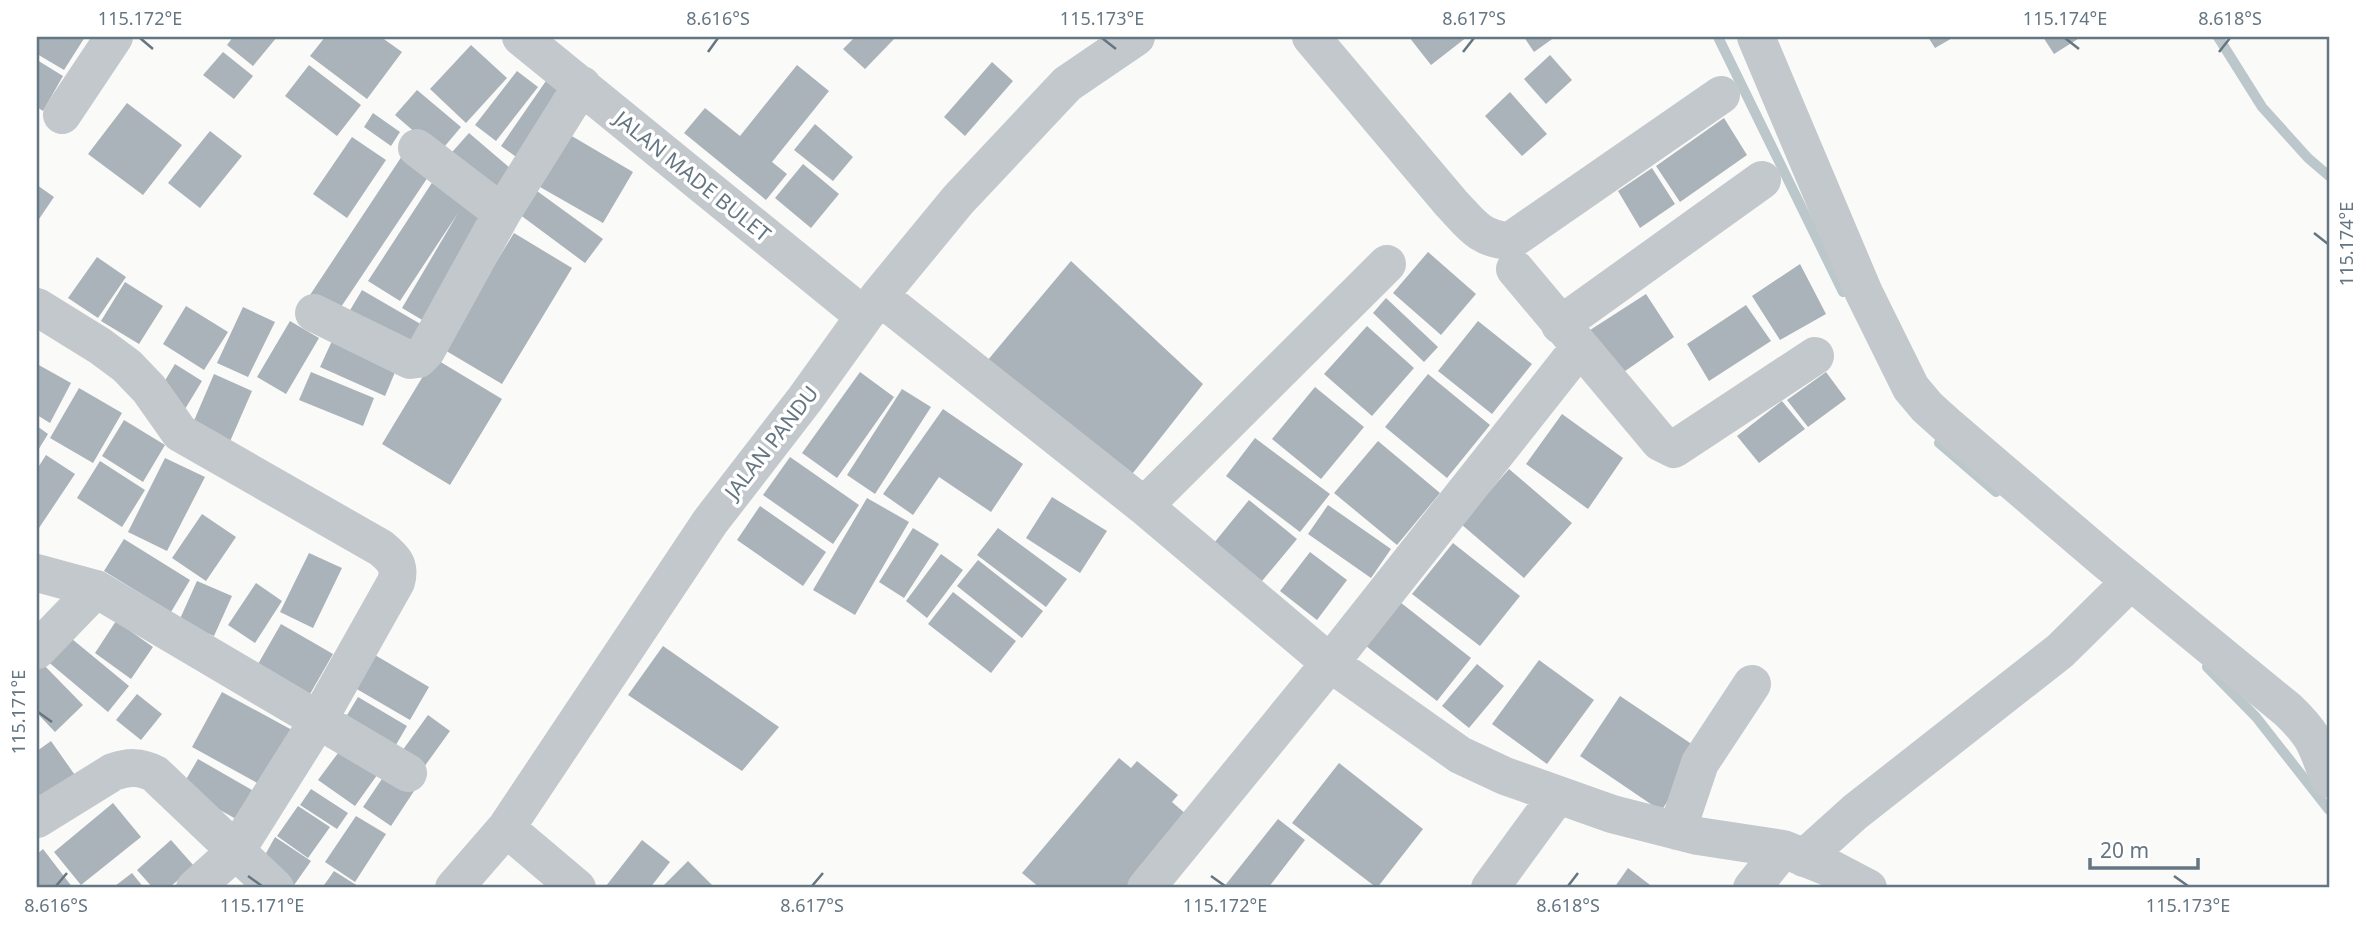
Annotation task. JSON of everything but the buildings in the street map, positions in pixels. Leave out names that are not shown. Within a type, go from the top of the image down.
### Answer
[{"type":"street","points":[[62,115],[114,37]]},
{"type":"street","name":"JALAN MADE BULET","points":[[520,37],[872,306],[1144,506],[1330,663],[1461,755],[1505,776],[1612,814],[1677,831],[1793,853],[1828,867],[1868,888]]},
{"type":"street","name":"JALAN PANDU","points":[[454,888],[506,828],[710,522],[806,399],[872,306],[958,200],[1067,84],[1136,37]]},
{"type":"street","points":[[1311,37],[1451,204],[1475,229],[1493,240],[1510,241],[1721,95]]},
{"type":"street","points":[[1756,37],[1864,293],[1911,388],[1927,407],[2128,584],[2288,710],[2315,740],[2329,779]]},
{"type":"street","points":[[314,313],[410,360],[418,359],[426,351],[502,213],[582,85]]},
{"type":"street","points":[[417,148],[502,213]]},
{"type":"street","points":[[1146,888],[1330,663],[1570,336],[1762,180]]},
{"type":"street","points":[[1144,506],[1387,264]]},
{"type":"street","points":[[1515,269],[1660,442],[1674,449],[1815,356]]},
{"type":"street","points":[[37,307],[127,366],[149,389],[180,433],[381,548],[393,558],[397,569],[396,582],[319,719],[236,851],[195,888]]},
{"type":"street","points":[[37,573],[96,589],[408,773]]},
{"type":"street","points":[[1752,888],[1793,853],[1855,812],[2060,651],[2128,584]]},
{"type":"street","points":[[37,650],[96,589]]},
{"type":"street","points":[[1677,831],[1700,763],[1752,684]]},
{"type":"street","points":[[37,819],[113,772],[136,768],[155,774],[275,888]]},
{"type":"street","points":[[1490,888],[1557,796]]},
{"type":"street","points":[[506,828],[578,888]]},
{"type":"waterway","points":[[1718,37],[1843,292]]},
{"type":"waterway","points":[[2218,37],[2262,107],[2308,158],[2329,176]]},
{"type":"waterway","points":[[1939,443],[1996,492]]},
{"type":"waterway","points":[[2207,667],[2256,717],[2329,810]]}]
